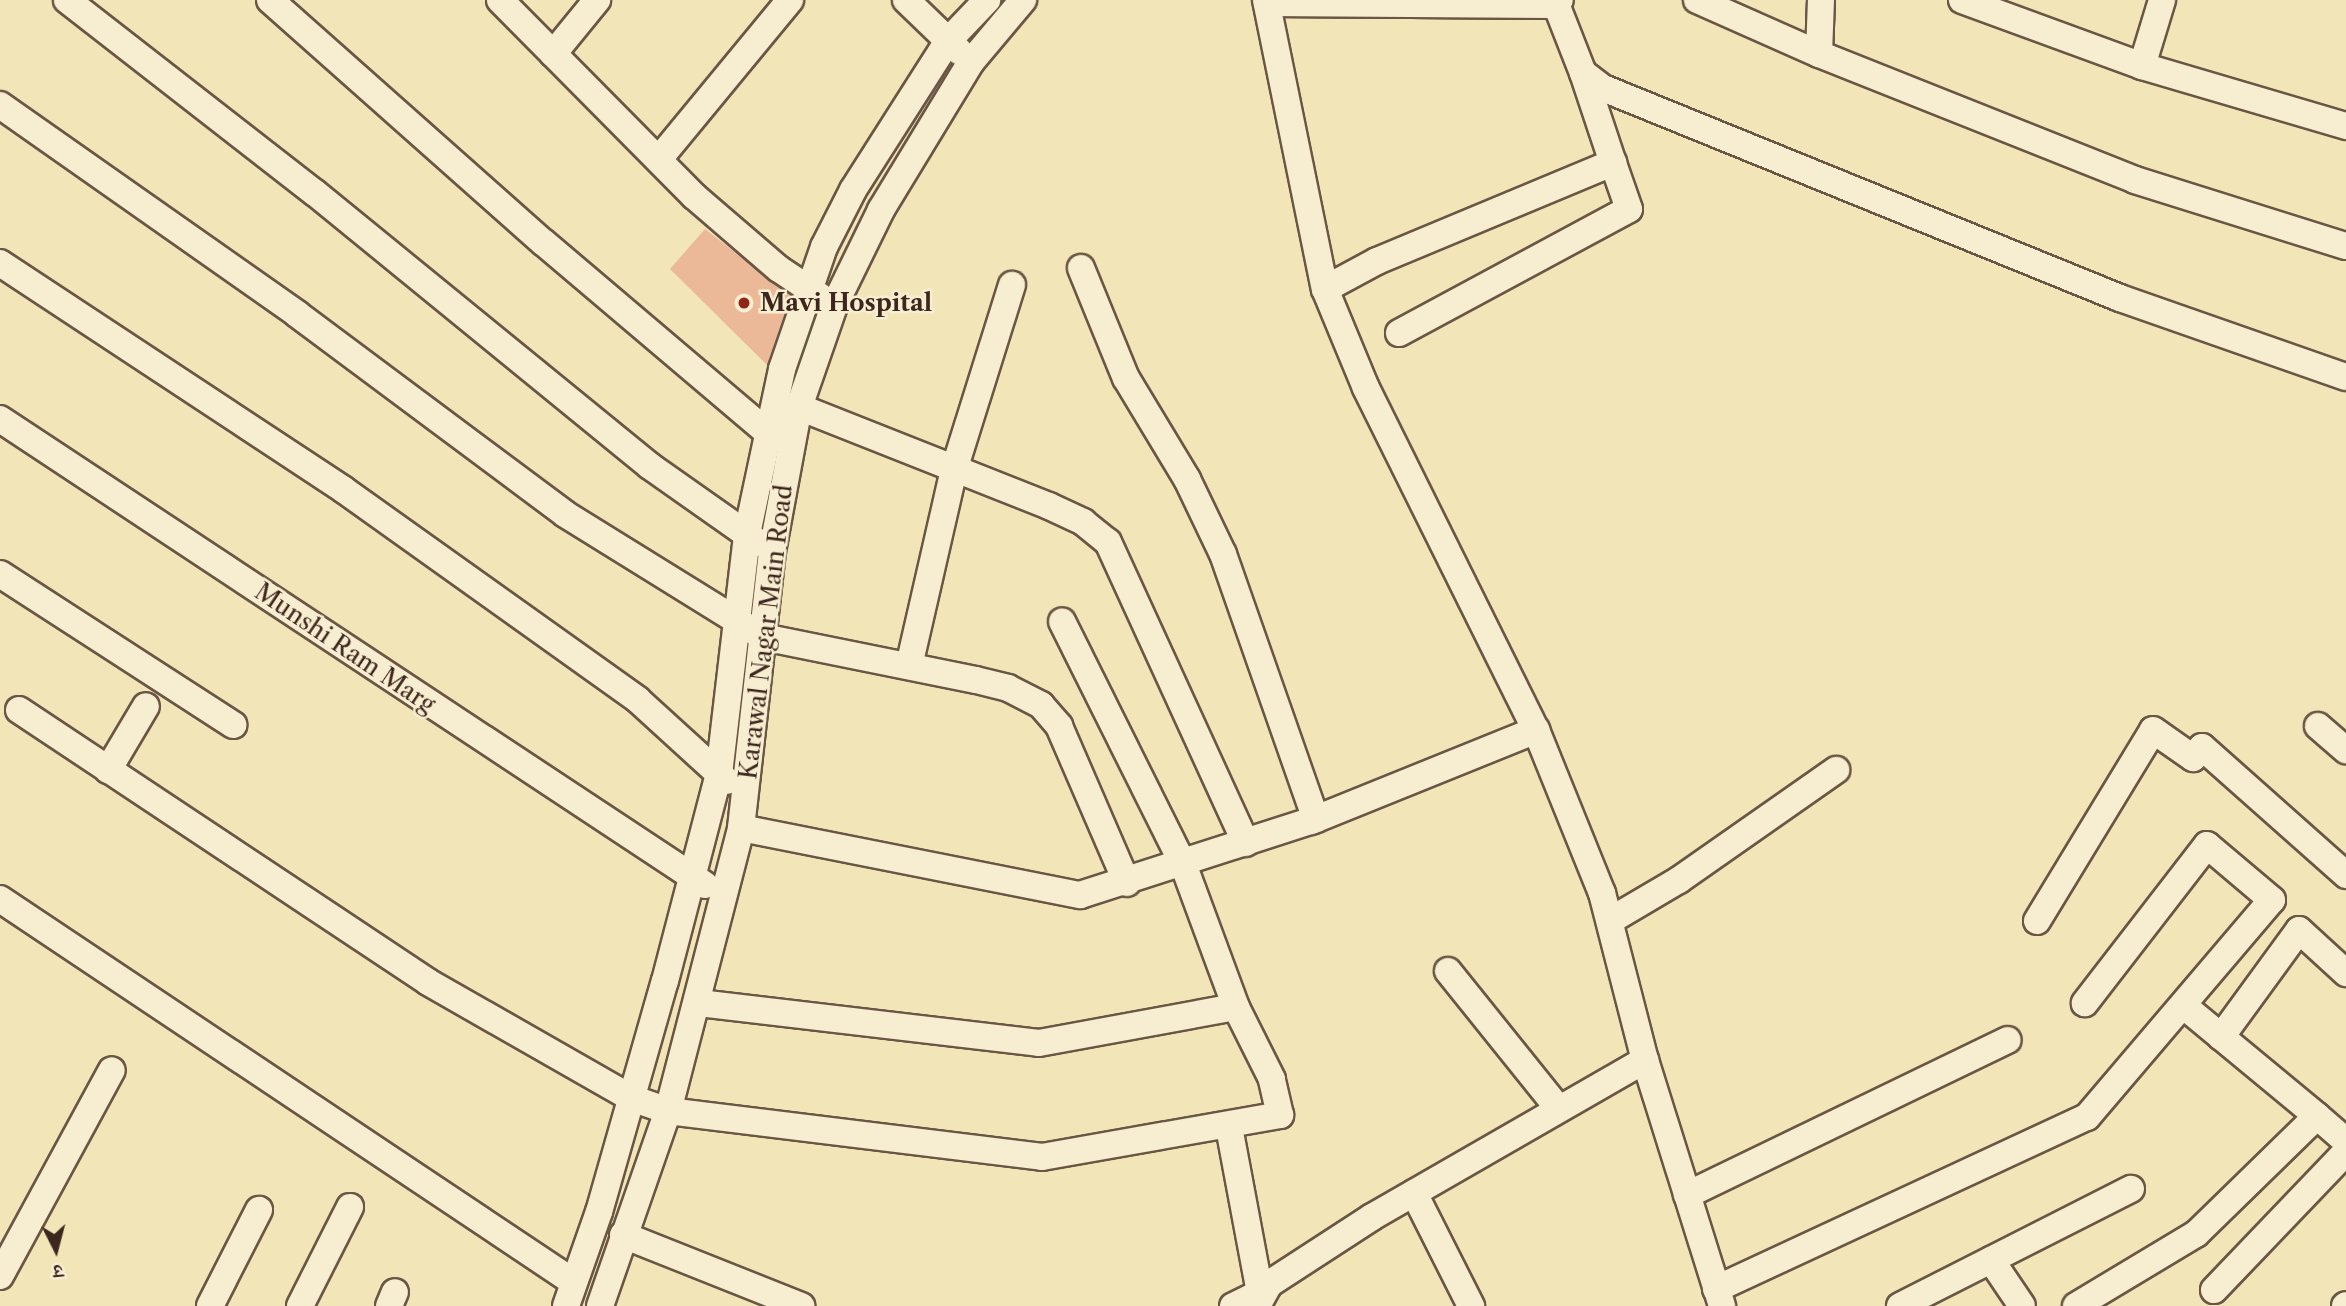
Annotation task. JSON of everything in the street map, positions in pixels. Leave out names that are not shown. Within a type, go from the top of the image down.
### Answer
[{"type":"street","points":[[67,0],[314,192],[650,466],[772,552]]},
{"type":"street","points":[[270,0],[543,243],[766,431],[792,441]]},
{"type":"street","points":[[500,0],[738,236],[834,306]]},
{"type":"street","points":[[553,54],[597,0]]},
{"type":"street","points":[[659,159],[789,0]]},
{"type":"street","points":[[906,0],[971,62]]},
{"type":"street","name":"Karawal Nagar Main Road","points":[[569,1293],[599,1212],[719,774],[739,622],[747,534],[766,431],[809,289],[824,247],[853,190],[948,41],[987,0]]},
{"type":"street","name":"Karawal Nagar Main Road","points":[[600,1306],[668,1111],[699,1003],[721,896],[741,828],[772,552],[799,407],[834,306],[881,210],[971,62],[1023,0]]},
{"type":"street","points":[[1697,0],[1819,54],[2135,180],[2346,246]]},
{"type":"street","points":[[1819,54],[1821,0]]},
{"type":"street","points":[[1962,0],[2141,66],[2346,126]]},
{"type":"street","points":[[2141,66],[2162,0]]},
{"type":"street","points":[[1399,333],[1629,209],[1558,2],[1267,1],[1325,289],[1366,388],[1536,730],[1611,920],[1645,1059],[1719,1297],[2087,1117],[2110,1094],[2272,900],[2207,845],[2085,1003]]},
{"type":"street","points":[[1583,73],[1603,88],[2120,298],[2346,377]]},
{"type":"street","points":[[0,106],[297,314],[565,514],[763,637],[1008,688],[1041,705],[1059,726],[1127,883]]},
{"type":"street","points":[[1325,289],[1377,261],[1613,163]]},
{"type":"street","points":[[0,263],[388,521],[638,700],[745,797]]},
{"type":"street","points":[[1081,268],[1126,378],[1188,480],[1223,554],[1316,819]]},
{"type":"street","points":[[909,666],[954,470],[1012,285]]},
{"type":"street","points":[[799,407],[1060,511],[1108,541],[1246,843]]},
{"type":"street","name":"Munshi Ram Marg","points":[[0,419],[721,896]]},
{"type":"street","points":[[0,574],[233,725]]},
{"type":"street","points":[[19,710],[428,982],[631,1098],[668,1111],[1042,1157],[1229,1127],[1280,1115],[1272,1079],[1236,1007],[1183,864],[1062,621]]},
{"type":"street","points":[[107,770],[146,706]]},
{"type":"street","points":[[2318,726],[2346,750]]},
{"type":"street","points":[[741,828],[1054,894],[1080,895],[1127,883],[1316,819],[1536,730]]},
{"type":"street","points":[[2037,921],[2153,730],[2193,758],[2202,747],[2346,875]]},
{"type":"street","points":[[1611,920],[1679,880],[1836,770]]},
{"type":"street","points":[[0,899],[569,1293]]},
{"type":"street","points":[[2221,1037],[2299,930],[2346,973]]},
{"type":"street","points":[[1448,971],[1558,1108]]},
{"type":"street","points":[[699,1003],[1039,1043],[1236,1007]]},
{"type":"street","points":[[2184,1006],[2346,1141]]},
{"type":"street","points":[[1687,1195],[2007,1040]]},
{"type":"street","points":[[1233,1306],[1259,1299],[1414,1194],[1645,1059]]},
{"type":"street","points":[[0,1276],[112,1070]]},
{"type":"street","points":[[2076,1306],[2171,1253],[2196,1234],[2317,1116]]},
{"type":"street","points":[[1229,1127],[1259,1299]]},
{"type":"street","points":[[2214,1290],[2346,1152]]},
{"type":"street","points":[[1900,1306],[2131,1189]]},
{"type":"street","points":[[1414,1194],[1471,1306]]},
{"type":"street","points":[[300,1306],[350,1207]]},
{"type":"street","points":[[210,1306],[259,1209]]},
{"type":"street","points":[[623,1235],[801,1306]]},
{"type":"street","points":[[1991,1260],[2022,1306]]},
{"type":"building","points":[[705,229],[791,296],[767,365],[670,269]]},
{"type":"place","name":"Mavi Hospital","points":[[744,303]]}]
